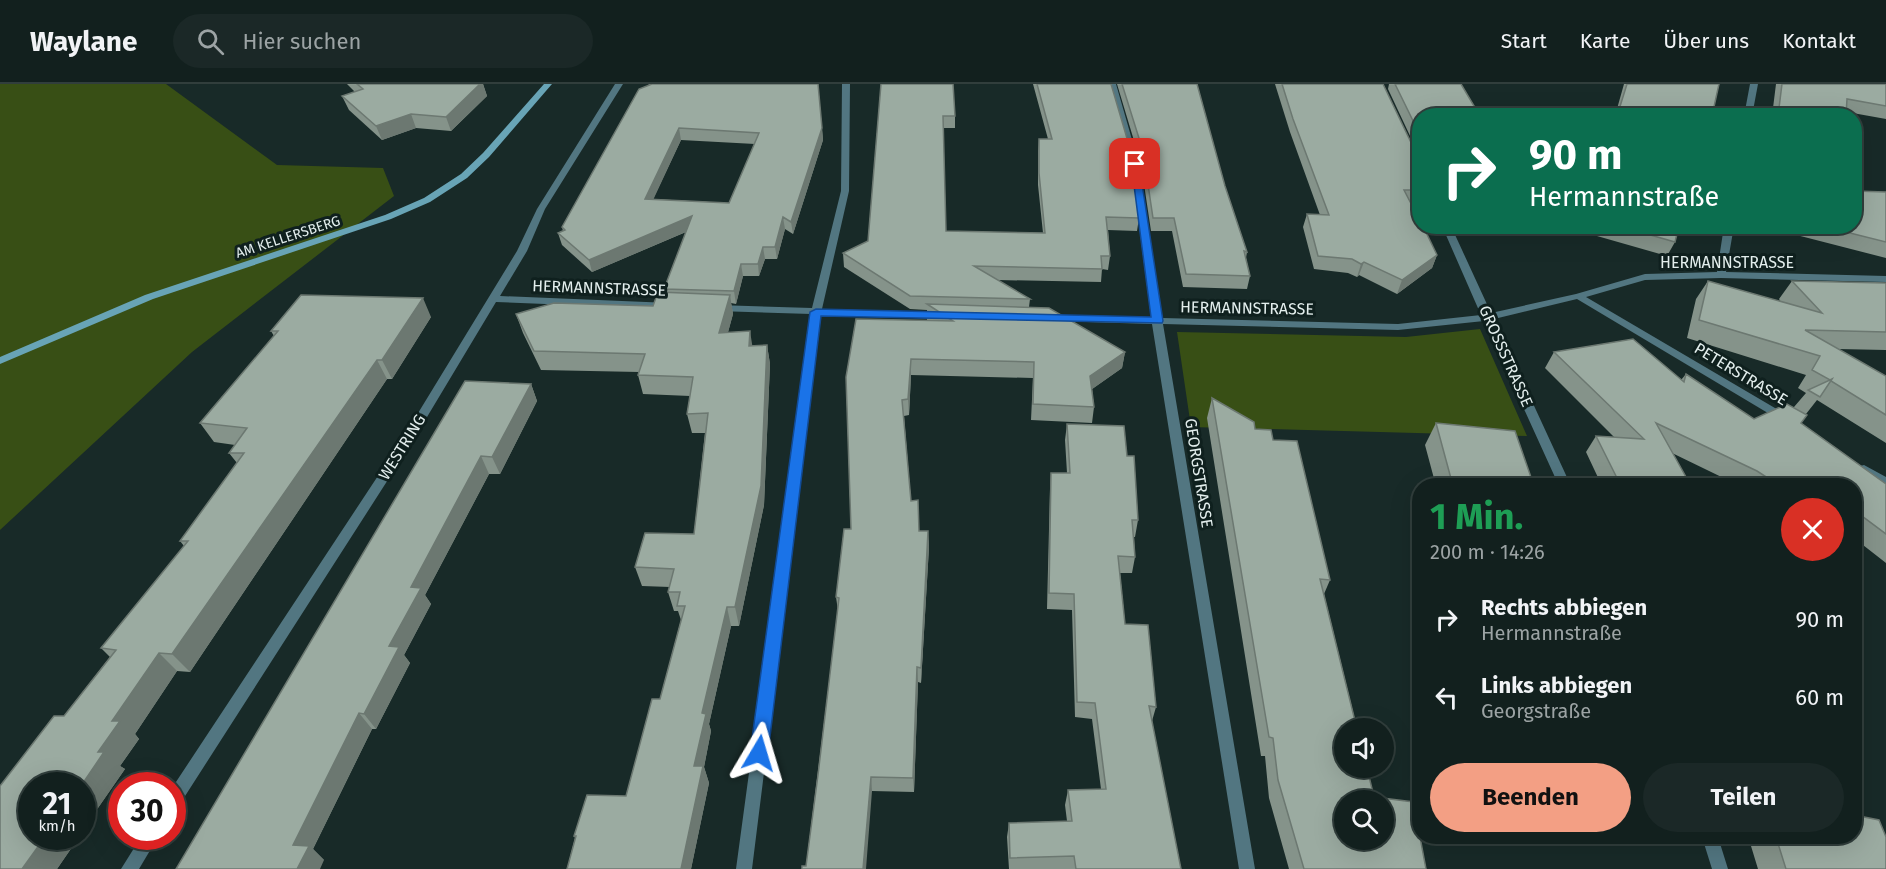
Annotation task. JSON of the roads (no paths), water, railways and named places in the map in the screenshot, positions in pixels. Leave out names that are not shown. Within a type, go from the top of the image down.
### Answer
[{"type":"main road","name":"AM KELLERSBERG","points":[[0,361],[149,297],[321,241],[427,200],[464,176],[486,155],[548,84]]},
{"type":"street","name":"WESTRING","points":[[186,780],[405,444],[522,251],[541,209],[620,84]]},
{"type":"street","points":[[744,869],[816,312],[845,191],[846,84]]},
{"type":"street","name":"GEORGSTRASSE","points":[[1112,84],[1135,164],[1157,321],[1247,869]]},
{"type":"street","points":[[1750,108],[1754,84]]},
{"type":"street","name":"GROSSSTRASSE","points":[[1450,234],[1561,478]]},
{"type":"street","points":[[1721,275],[1728,234]]},
{"type":"street","name":"HERMANNSTRASSE","points":[[1040,318],[1398,327],[1488,317],[1578,296],[1645,277],[1721,275],[1886,279]]},
{"type":"street","name":"PETERSTRASSE","points":[[1578,296],[1796,426]]},
{"type":"street","name":"HERMANNSTRASSE","points":[[493,299],[684,307]]},
{"type":"street","points":[[708,308],[957,316]]},
{"type":"street","points":[[1851,460],[1886,483]]},
{"type":"street","points":[[1712,844],[1720,869]]},
{"type":"street","points":[[129,869],[141,850]]}]
